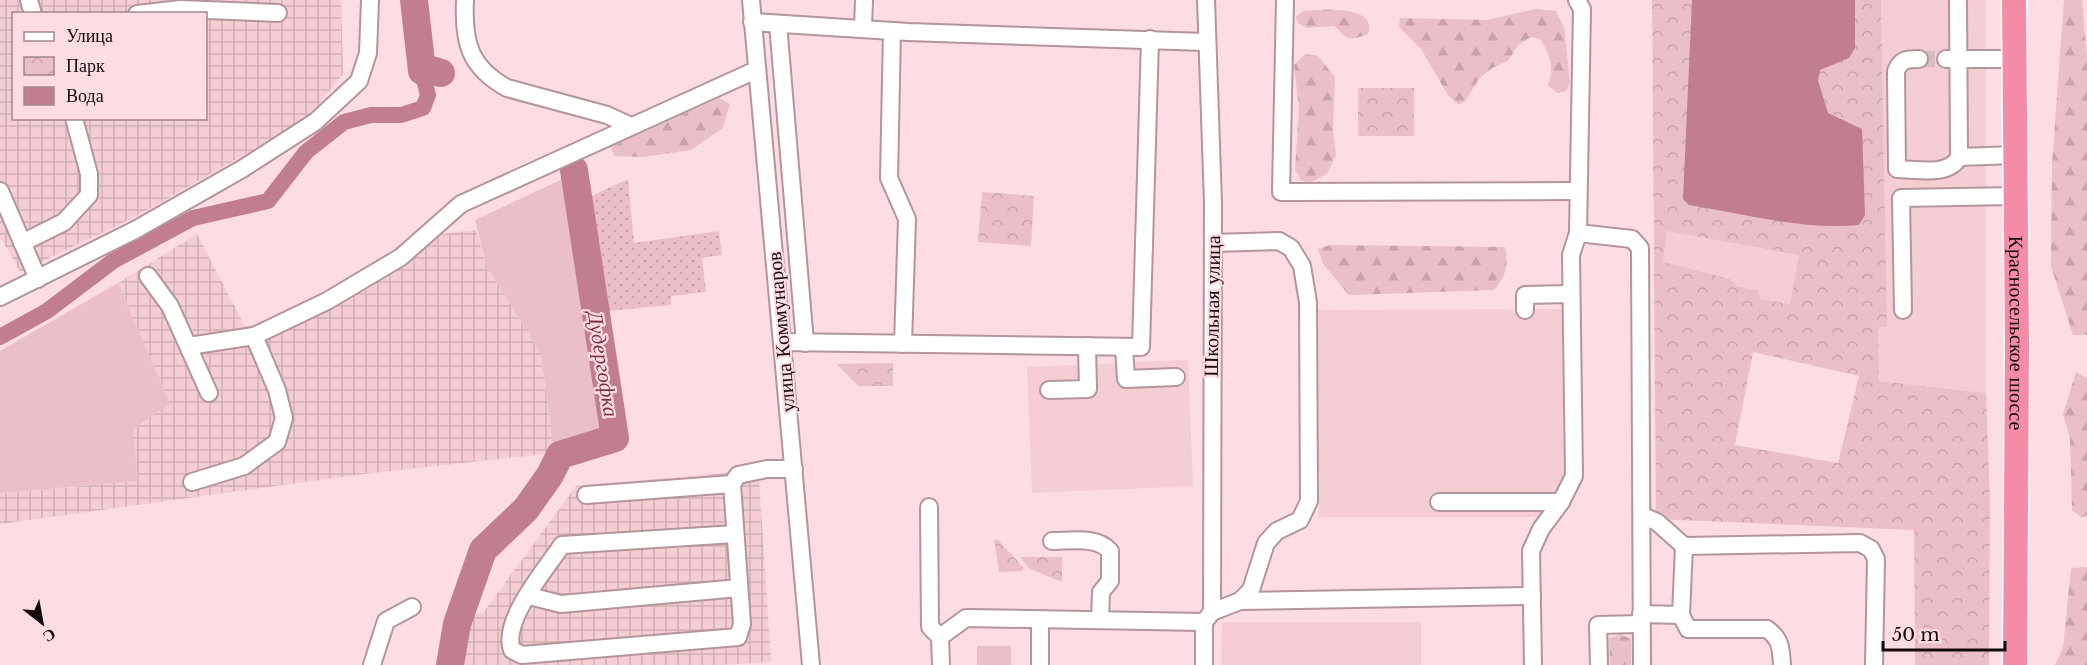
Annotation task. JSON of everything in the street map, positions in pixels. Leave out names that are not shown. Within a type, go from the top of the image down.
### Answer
[{"type":"highway","name":"Красносельское шоссе","points":[[2014,0],[2015,665]]},
{"type":"street","points":[[0,297],[135,230],[242,169],[287,141],[338,102],[359,81],[368,53],[370,0]]},
{"type":"street","points":[[465,0],[466,40],[471,57],[487,74],[507,88],[607,115],[631,126]]},
{"type":"street","name":"улица Коммунаров","points":[[751,0],[811,665]]},
{"type":"street","points":[[862,28],[864,0]]},
{"type":"street","name":"Школьная улица","points":[[1204,665],[1208,617],[1213,243],[1210,87],[1205,42],[1206,0]]},
{"type":"street","points":[[1285,0],[1281,192],[1578,191]]},
{"type":"street","points":[[1533,665],[1531,551],[1540,529],[1561,502],[1574,476],[1571,255],[1578,232],[1582,9],[1577,0]]},
{"type":"street","points":[[1919,59],[1907,59],[1899,63],[1896,71],[1897,169],[1947,169],[1955,165],[1959,157],[1952,60],[1958,0]]},
{"type":"street","points":[[155,12],[181,9],[278,13]]},
{"type":"street","points":[[752,22],[892,31],[1205,42]]},
{"type":"street","points":[[778,24],[805,343]]},
{"type":"street","points":[[892,31],[889,178],[908,219],[903,344]]},
{"type":"street","points":[[782,342],[1141,347],[1150,39]]},
{"type":"street","points":[[1952,60],[2015,59]]},
{"type":"street","points":[[189,346],[254,336],[327,301],[401,257],[461,204],[756,70]]},
{"type":"street","points":[[22,243],[64,222],[89,195],[89,174],[75,120]]},
{"type":"street","points":[[1959,157],[2015,155]]},
{"type":"street","points":[[0,191],[38,279]]},
{"type":"street","points":[[1903,310],[1901,198],[2015,196]]},
{"type":"street","points":[[1578,232],[1632,239],[1640,248],[1642,665]]},
{"type":"street","points":[[940,637],[966,618],[1100,620],[1208,617],[1240,601],[1251,590],[1266,543],[1277,531],[1299,519],[1309,501],[1308,302],[1302,266],[1291,248],[1280,241],[1213,243]]},
{"type":"street","points":[[148,276],[170,306],[209,393]]},
{"type":"street","points":[[1526,310],[1525,295],[1571,294]]},
{"type":"street","points":[[192,482],[244,466],[278,442],[284,418],[277,390],[254,336]]},
{"type":"street","points":[[1049,390],[1089,388],[1087,346]]},
{"type":"street","points":[[1124,347],[1126,380],[1176,377]]},
{"type":"street","points":[[735,534],[562,545],[511,625],[509,641],[512,650],[522,655],[738,637],[742,624],[732,484],[738,475],[767,469],[794,469]]},
{"type":"street","points":[[586,495],[732,484]]},
{"type":"street","points":[[1439,502],[1561,502]]},
{"type":"street","points":[[929,507],[930,627],[940,637],[941,665]]},
{"type":"street","points":[[1643,516],[1658,522],[1684,546],[1860,543],[1871,549],[1876,560],[1874,665]]},
{"type":"street","points":[[1052,541],[1090,541],[1106,546],[1110,551],[1110,580],[1101,592],[1100,620]]},
{"type":"street","points":[[1684,546],[1681,615],[1688,629],[1767,629],[1776,635],[1781,645],[1782,665]]},
{"type":"street","points":[[529,596],[561,604],[739,588]]},
{"type":"street","points":[[1240,601],[1532,596]]},
{"type":"street","points":[[372,665],[386,621],[412,607]]},
{"type":"street","points":[[1599,665],[1598,625],[1681,615]]},
{"type":"street","points":[[1040,620],[1040,665]]},
{"type":"shaded area","points":[[0,0],[341,0],[343,74],[307,119],[135,217],[20,272],[0,236]]},
{"type":"shaded area","points":[[1881,0],[1986,0],[1986,393],[1879,381],[1878,327],[1887,326]]},
{"type":"shaded area","points":[[476,230],[487,267],[541,354],[554,453],[364,474],[0,524],[0,493],[138,481],[133,428],[170,404],[118,283],[197,234],[245,326],[265,324],[285,333],[412,260],[442,234]]},
{"type":"shaded area","points":[[1667,231],[1800,254],[1790,304],[1761,299],[1757,290],[1736,286],[1663,262]]},
{"type":"shaded area","points":[[1563,309],[1564,477],[1541,517],[1319,517],[1318,310]]},
{"type":"shaded area","points":[[1188,360],[1193,486],[1032,493],[1027,367]]},
{"type":"shaded area","points":[[758,464],[771,662],[722,665],[462,665],[472,615],[483,613],[576,486],[726,473],[737,467]]},
{"type":"shaded area","points":[[1222,622],[1421,622],[1421,665],[1221,665]]},
{"type":"green space","points":[[1652,0],[1881,0],[1887,327],[1878,327],[1879,381],[1986,393],[1990,501],[1989,665],[1915,665],[1914,530],[1656,519]],"holes":[[[1667,231],[1799,255],[1790,304],[1761,299],[1757,290],[1736,286],[1730,279],[1663,262]],[[1753,352],[1859,376],[1838,463],[1735,445]]]},
{"type":"green space","points":[[2064,0],[2082,0],[2087,57],[2087,335],[2073,335],[2051,266],[2052,164]]},
{"type":"green space","points":[[1536,9],[1556,11],[1564,27],[1570,82],[1567,91],[1558,93],[1548,86],[1551,74],[1549,56],[1540,39],[1531,37],[1519,44],[1508,61],[1492,68],[1479,79],[1465,101],[1459,105],[1448,95],[1421,49],[1399,27],[1400,18],[1487,20]]},
{"type":"green space","points":[[1334,10],[1356,13],[1369,24],[1368,34],[1357,38],[1347,38],[1334,26],[1307,28],[1298,23],[1296,17],[1303,11]]},
{"type":"green space","points":[[1305,54],[1318,56],[1335,77],[1333,130],[1336,155],[1327,174],[1309,183],[1301,180],[1295,169],[1299,109],[1294,65]]},
{"type":"green space","points":[[1358,88],[1414,88],[1414,136],[1358,136]]},
{"type":"green space","points":[[719,98],[730,104],[723,128],[691,150],[643,157],[614,156],[611,147]]},
{"type":"green space","points":[[567,177],[608,436],[554,453],[541,354],[487,267],[475,220]]},
{"type":"green space","points":[[628,179],[634,243],[719,231],[722,255],[702,258],[706,292],[671,296],[671,305],[597,312],[581,201]]},
{"type":"green space","points":[[982,192],[1034,196],[1031,246],[978,242]]},
{"type":"green space","points":[[1330,245],[1505,247],[1506,265],[1502,280],[1494,290],[1349,295],[1323,264],[1318,249]]},
{"type":"green space","points":[[118,283],[170,404],[133,429],[138,481],[0,493],[0,351]]},
{"type":"green space","points":[[893,363],[893,386],[858,386],[837,364]]},
{"type":"green space","points":[[2076,372],[2087,378],[2087,515],[2082,518],[2072,510],[2070,438],[2063,414]]},
{"type":"green space","points":[[997,539],[1024,568],[1022,571],[999,572],[994,540]]},
{"type":"green space","points":[[1020,557],[1062,557],[1062,582],[1030,569]]},
{"type":"green space","points":[[2087,567],[2087,665],[2055,665],[2063,647],[2071,568]]},
{"type":"green space","points":[[1620,635],[1631,638],[1631,665],[1610,665],[1609,638]]},
{"type":"green space","points":[[977,646],[1011,646],[1011,665],[977,665]]},
{"type":"water","points":[[1692,0],[1855,0],[1855,48],[1849,58],[1820,70],[1818,80],[1828,113],[1862,129],[1865,215],[1859,225],[1816,225],[1774,220],[1689,205],[1683,199]]},
{"type":"waterway","name":"Дудергофка","points":[[414,0],[422,71],[431,70],[441,73]]},
{"type":"waterway","points":[[0,337],[47,311],[113,261],[193,218],[268,201],[306,152],[344,122],[371,115],[401,115],[423,108],[428,95],[422,71]]},
{"type":"waterway","name":"Дудергофка","points":[[450,665],[457,624],[483,550],[526,509],[550,475],[560,455],[615,438],[574,170]]},
{"type":"tunnel","points":[[1919,59],[1946,59]]}]
